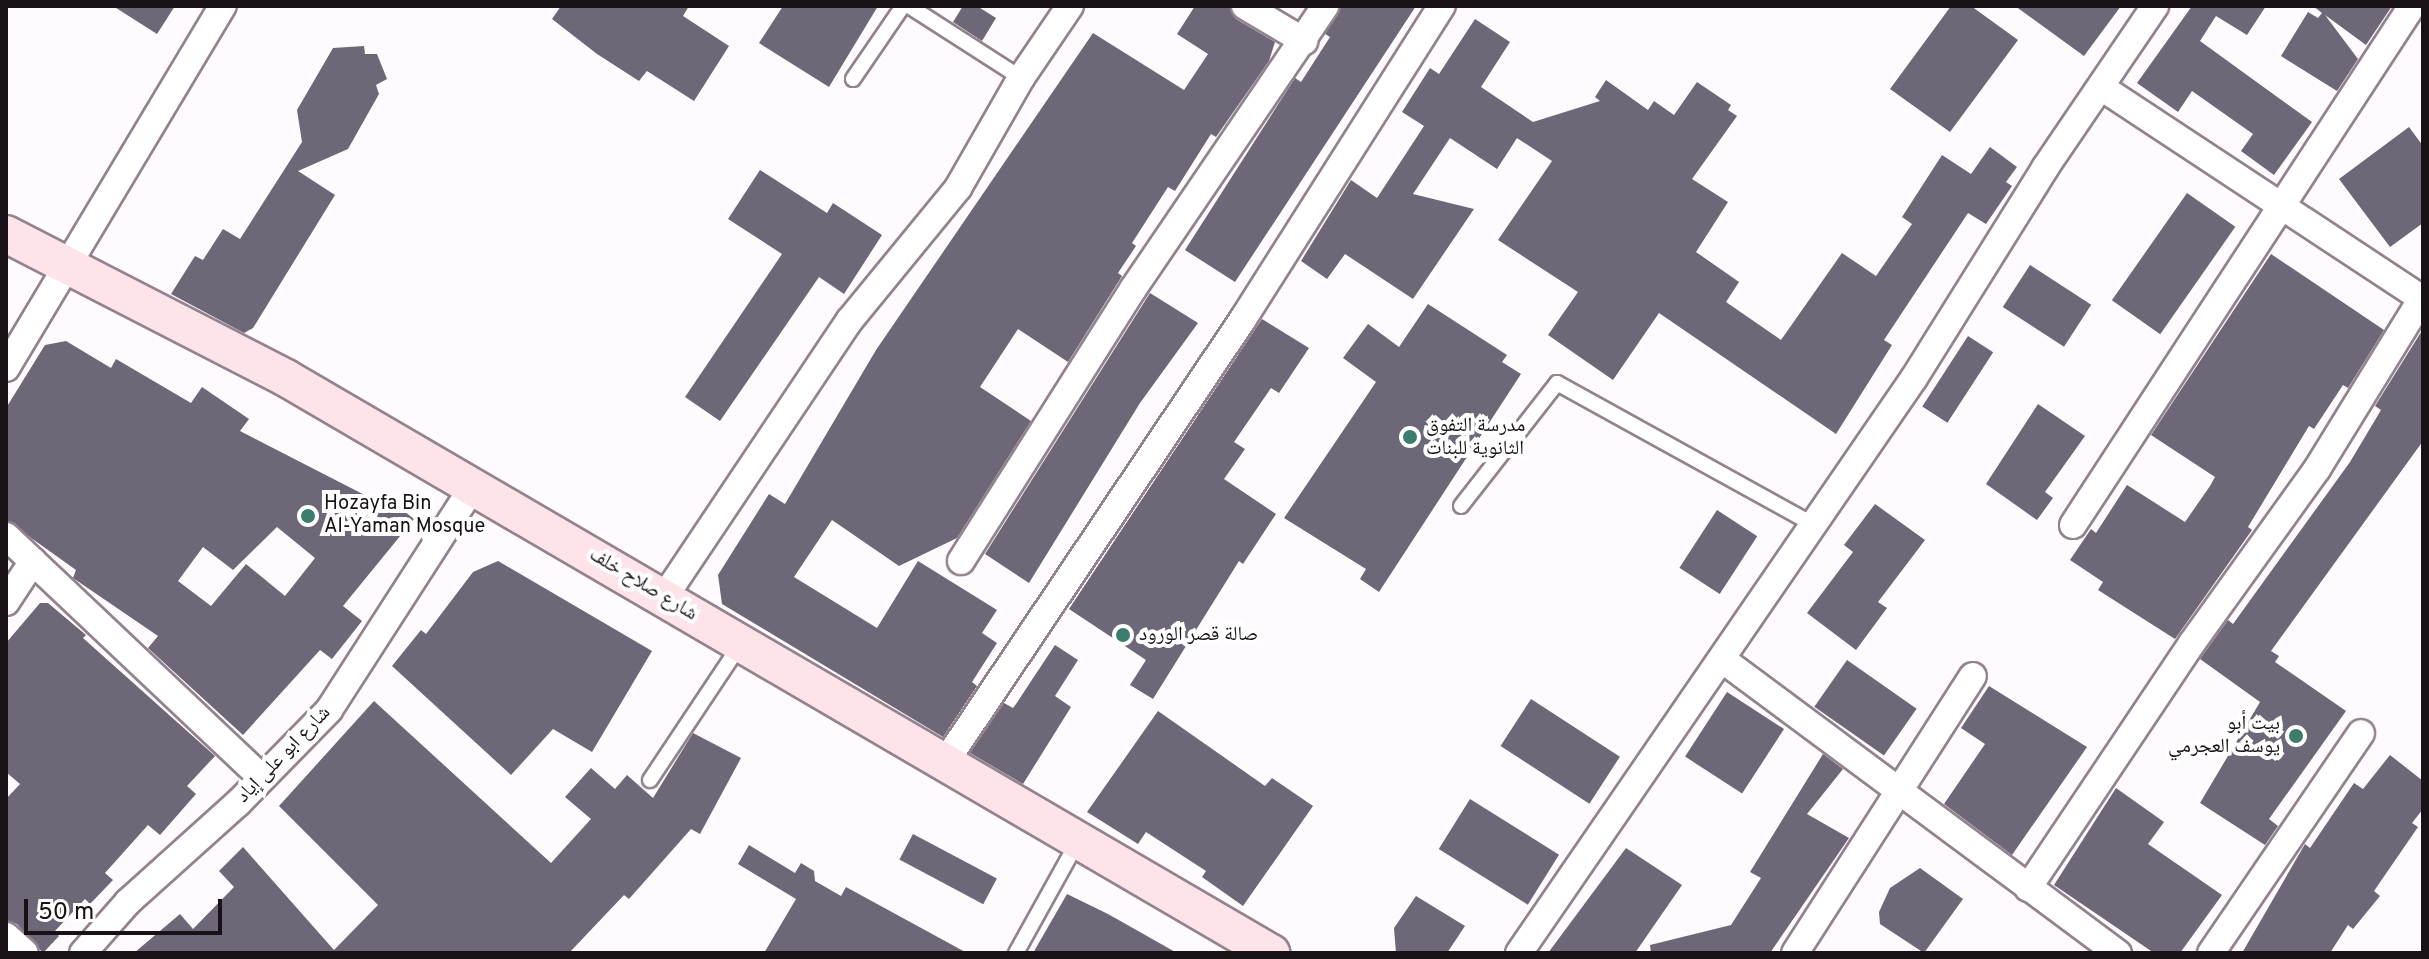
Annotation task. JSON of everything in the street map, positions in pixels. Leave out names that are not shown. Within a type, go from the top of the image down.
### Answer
[{"type":"main road","name":"شارع صلاح خلف","points":[[6,234],[69,270],[286,378],[665,596],[740,645],[1271,953]]},
{"type":"street","points":[[6,368],[69,270],[223,6]]},
{"type":"street","points":[[665,596],[850,320],[958,188],[1021,78],[1070,6]]},
{"type":"street","points":[[1245,6],[1304,41]]},
{"type":"street","points":[[961,561],[1133,289],[1325,6]]},
{"type":"street","points":[[944,764],[1243,319],[1442,6]]},
{"type":"street","points":[[1519,953],[1814,525],[2155,6]]},
{"type":"street","points":[[2073,525],[2412,6]]},
{"type":"street","points":[[2028,888],[2317,469],[2423,298],[2283,203],[2101,87]]},
{"type":"street","name":"شارع ابو على إياد","points":[[83,953],[128,902],[329,710],[474,485]]},
{"type":"street","points":[[6,536],[261,777]]},
{"type":"street","points":[[6,602],[33,561]]},
{"type":"street","points":[[1723,660],[2118,953]]},
{"type":"street","points":[[1795,953],[1973,676]]},
{"type":"street","points":[[2211,953],[2361,733]]},
{"type":"street","points":[[6,936],[25,953]]},
{"type":"lane","points":[[853,79],[903,6]]},
{"type":"lane","points":[[909,6],[1021,78]]},
{"type":"lane","points":[[1461,506],[1557,383],[1814,525]]},
{"type":"lane","points":[[650,780],[740,645]]},
{"type":"lane","points":[[1016,953],[1079,840]]},
{"type":"building","points":[[113,6],[175,6],[157,34]]},
{"type":"building","points":[[561,6],[689,6],[683,16],[729,46],[694,101],[647,71],[639,81],[597,54],[552,19]]},
{"type":"building","points":[[783,6],[878,6],[829,87],[759,43]]},
{"type":"building","points":[[963,6],[977,6],[996,18],[982,41],[953,22]]},
{"type":"building","points":[[1195,6],[1229,6],[1236,19],[1275,42],[1269,61],[1216,137],[1211,134],[1175,191],[1168,187],[1132,243],[1136,246],[1118,273],[1122,276],[1068,362],[1018,329],[980,387],[1031,421],[957,538],[899,566],[832,520],[794,577],[877,628],[918,561],[997,610],[982,633],[997,643],[972,682],[977,686],[943,737],[722,604],[718,575],[769,494],[785,504],[876,350],[1093,33],[1184,90],[1208,54],[1177,34]]},
{"type":"building","points":[[1341,6],[1416,6],[1235,282],[1185,250],[1295,78],[1301,82],[1330,37],[1325,34]]},
{"type":"building","points":[[1951,6],[1971,6],[2018,40],[1950,132],[1890,89]]},
{"type":"building","points":[[2015,6],[2121,6],[2084,56]]},
{"type":"building","points":[[2192,6],[2266,6],[2247,35],[2216,16],[2200,41],[2312,122],[2274,175],[2241,151],[2253,134],[2192,91],[2178,112],[2137,83]]},
{"type":"building","points":[[2313,6],[2392,6],[2366,45],[2325,15],[2358,59],[2337,91],[2281,56],[2308,12],[2318,18],[2322,13]]},
{"type":"building","points":[[1475,19],[1510,42],[1481,87],[1533,122],[1600,101],[1595,97],[1606,80],[1648,110],[1654,101],[1674,115],[1697,82],[1731,105],[1728,110],[1737,116],[1692,179],[1728,202],[1696,252],[1739,282],[1726,302],[1781,340],[1842,253],[1876,276],[1912,224],[1902,217],[1942,155],[1971,174],[1990,147],[2017,167],[2006,182],[2012,186],[1986,224],[1968,213],[1884,340],[1892,345],[1836,434],[1659,313],[1613,380],[1548,335],[1578,292],[1498,240],[1552,161],[1517,138],[1497,169],[1450,138],[1413,194],[1474,209],[1413,299],[1345,254],[1327,279],[1301,261],[1351,180],[1377,198],[1424,126],[1402,112],[1430,68],[1439,74]]},
{"type":"building","points":[[364,46],[365,54],[377,54],[387,79],[376,85],[379,94],[348,149],[298,171],[335,195],[253,328],[244,333],[171,294],[195,256],[203,260],[223,229],[240,239],[302,142],[297,110],[333,48]]},
{"type":"building","points":[[2409,127],[2423,146],[2423,223],[2390,247],[2339,179]]},
{"type":"building","points":[[760,170],[827,213],[833,203],[882,235],[844,294],[819,277],[720,421],[685,397],[782,254],[728,219]]},
{"type":"building","points":[[2187,193],[2235,227],[2160,334],[2112,300]]},
{"type":"building","points":[[2271,254],[2384,330],[2348,388],[2343,385],[2314,429],[2309,426],[2248,527],[2252,530],[2175,639],[2098,590],[2103,582],[2070,560],[2091,529],[2096,533],[2127,485],[2185,522],[2210,486],[2215,477],[2151,435]]},
{"type":"building","points":[[2030,265],[2091,305],[2064,347],[2003,307]]},
{"type":"building","points":[[1150,293],[1198,323],[1140,403],[1029,583],[985,554]]},
{"type":"building","name":"مدرسة التفوق الثانوية للبنات","points":[[1428,304],[1507,355],[1502,362],[1521,374],[1379,592],[1360,579],[1366,569],[1284,518],[1376,382],[1343,358],[1368,324],[1399,347]]},
{"type":"building","points":[[1262,319],[1309,348],[1279,393],[1271,388],[1234,442],[1245,449],[1224,479],[1276,514],[1243,564],[1239,561],[1153,699],[1130,685],[1146,660],[1069,609]]},
{"type":"building","points":[[2423,329],[2423,441],[2271,651],[2279,656],[2275,662],[2346,711],[2269,819],[2278,826],[2265,845],[2200,803],[2260,702],[2200,659],[2228,620],[2233,624],[2350,462],[2381,410],[2375,406]]},
{"type":"building","points":[[1968,336],[1993,352],[1947,423],[1922,406]]},
{"type":"building","points":[[66,341],[111,368],[116,359],[191,403],[202,387],[249,419],[240,431],[390,508],[394,503],[414,519],[343,606],[362,621],[332,659],[320,650],[243,735],[148,648],[158,636],[73,578],[76,570],[6,520],[6,408],[45,345]],"holes":[[[277,527],[315,558],[285,596],[246,564],[211,606],[178,581],[203,547],[233,570]]]},
{"type":"building","points":[[2038,404],[2085,436],[2045,492],[2053,498],[2037,520],[1986,484]]},
{"type":"building","points":[[1875,504],[1925,540],[1878,602],[1887,608],[1856,650],[1807,613],[1853,552],[1844,545]]},
{"type":"building","points":[[1717,510],[1757,536],[1720,594],[1679,568]]},
{"type":"building","points":[[498,561],[652,651],[592,752],[553,729],[511,775],[392,666],[421,630],[426,634],[473,572]]},
{"type":"building","points":[[40,603],[48,603],[86,635],[83,638],[215,756],[187,786],[196,794],[160,835],[148,825],[105,873],[113,880],[90,904],[85,899],[54,932],[59,936],[43,953],[17,924],[6,920],[6,799],[20,784],[6,772],[6,643]]},
{"type":"building","points":[[1055,645],[1078,660],[1055,696],[1071,707],[1023,784],[970,753],[1004,703],[1013,708]]},
{"type":"building","points":[[1847,660],[1917,709],[1884,755],[1814,707]]},
{"type":"building","points":[[1989,686],[2087,747],[2012,855],[1944,804],[1985,744],[1961,728]]},
{"type":"building","points":[[1727,692],[1784,729],[1742,794],[1685,757]]},
{"type":"building","points":[[1531,699],[1620,757],[1589,804],[1501,746]]},
{"type":"building","points":[[374,701],[551,863],[591,819],[565,797],[591,768],[615,789],[627,775],[653,798],[693,733],[741,758],[700,834],[691,829],[629,899],[624,895],[569,953],[134,953],[180,914],[193,929],[234,887],[219,871],[243,847],[334,950],[378,905],[279,806]]},
{"type":"building","points":[[1158,711],[1265,786],[1272,778],[1313,806],[1243,906],[1202,877],[1206,871],[1146,832],[1138,844],[1087,812]]},
{"type":"building","points":[[1823,754],[1843,769],[1807,814],[1849,838],[1770,953],[1651,953],[1650,945],[1731,925],[1761,878],[1750,872]]},
{"type":"building","points":[[2390,755],[2423,781],[2423,809],[2412,823],[2418,827],[2374,891],[2380,896],[2353,929],[2348,925],[2330,953],[2242,953],[2305,844],[2310,848],[2354,783],[2363,789]]},
{"type":"building","points":[[2116,788],[2164,822],[2148,844],[2222,895],[2180,953],[2154,953],[2054,885]]},
{"type":"building","points":[[1470,799],[1559,855],[1528,905],[1439,849]]},
{"type":"building","points":[[913,834],[997,879],[983,904],[899,860]]},
{"type":"building","points":[[749,845],[795,873],[801,863],[814,871],[815,881],[841,896],[846,887],[967,953],[764,953],[796,899],[738,864]]},
{"type":"building","points":[[1626,848],[1682,885],[1635,953],[1548,953]]},
{"type":"building","points":[[1920,868],[1963,899],[1924,953],[1880,924],[1879,912],[1890,888]]},
{"type":"building","points":[[1067,894],[1108,914],[1177,953],[1033,953]]},
{"type":"building","points":[[1416,896],[1465,926],[1447,953],[1396,953],[1394,928]]},
{"type":"place","name":"مدرسة التفوق الثانوية للبنات","points":[[1410,437]]},
{"type":"place","name":"Hozayfa Bin Al-Yaman Mosque","points":[[308,516]]},
{"type":"place","name":"صالة قصر الورود","points":[[1123,635]]},
{"type":"place","name":"بيت أبو يوسف العجرمي","points":[[2296,736]]}]
